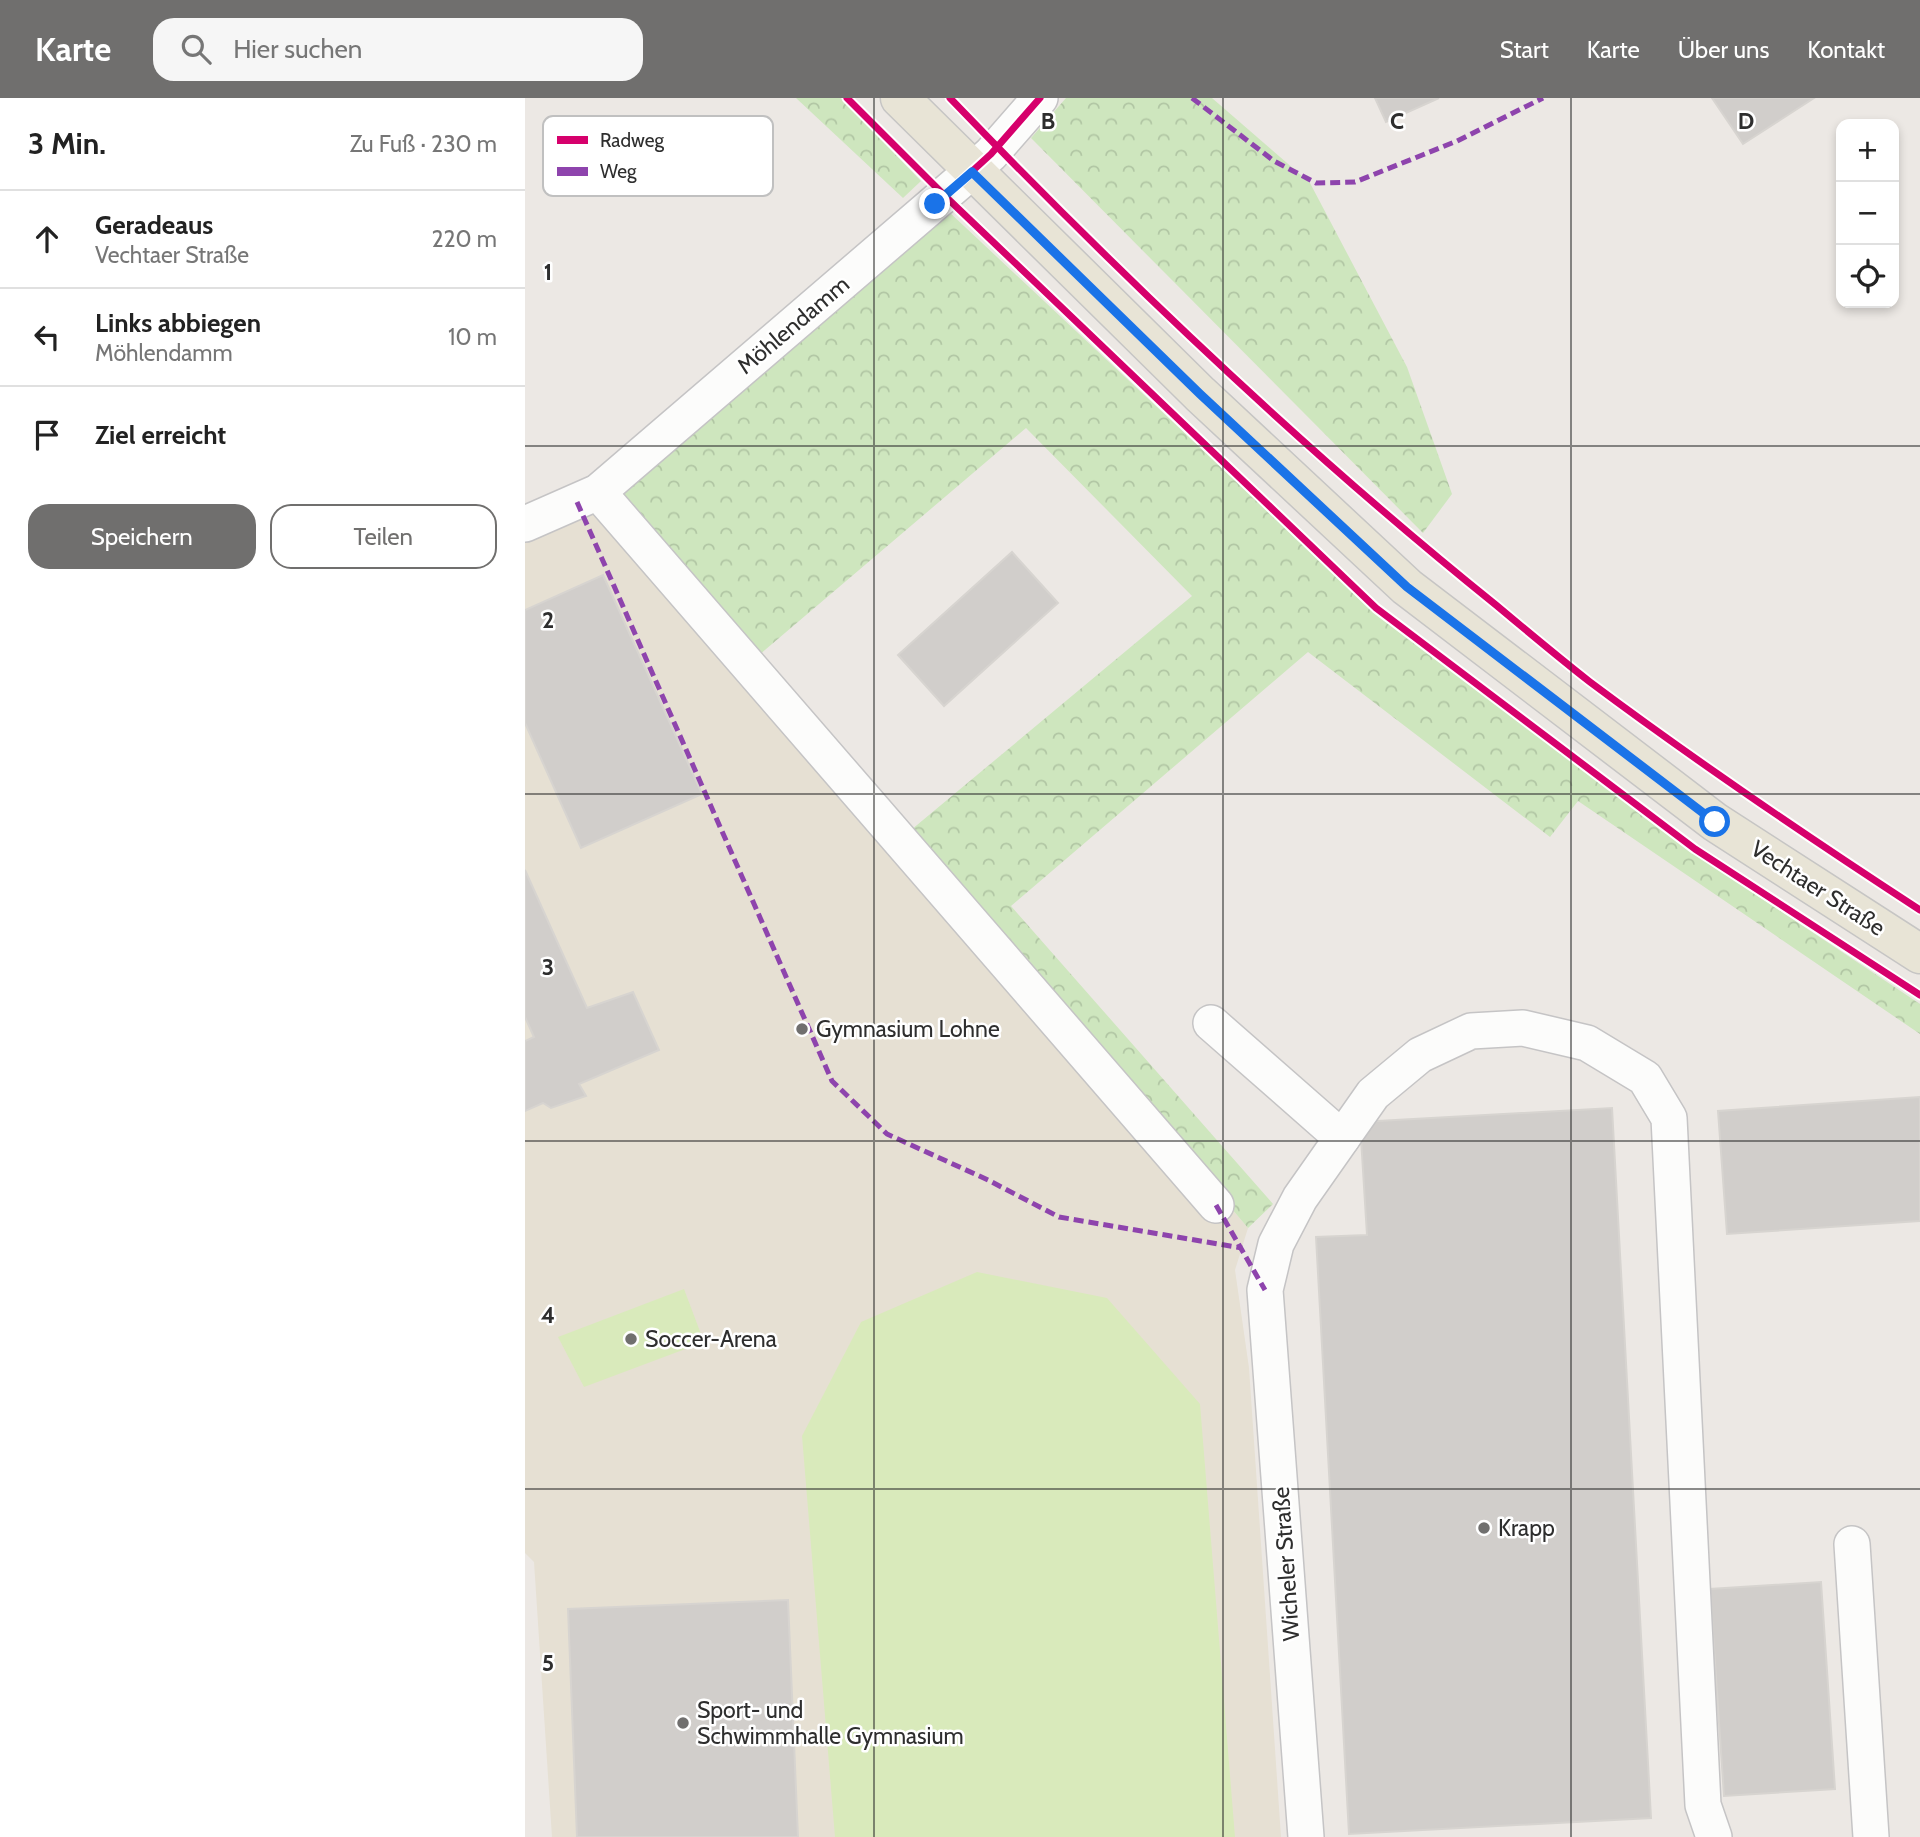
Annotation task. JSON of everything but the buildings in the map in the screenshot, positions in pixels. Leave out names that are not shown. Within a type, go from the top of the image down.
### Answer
[{"type":"main road","name":"Vechtaer Straße","points":[[900,98],[972,172],[1200,394],[1407,587],[1715,822],[1920,954]]},
{"type":"street","name":"Möhlendamm","points":[[525,524],[598,492],[972,172],[1040,98]]},
{"type":"street","points":[[598,492],[1216,1205]]},
{"type":"street","points":[[1211,1024],[1342,1138]]},
{"type":"street","name":"Wicheler Straße","points":[[1306,1837],[1265,1290],[1276,1244],[1300,1198],[1373,1094],[1420,1055],[1471,1031],[1523,1028],[1587,1043],[1645,1078],[1669,1118],[1703,1805],[1714,1837]]},
{"type":"street","points":[[1852,1544],[1871,1837]]},
{"type":"shaded area","name":"Gymnasium Lohne","points":[[619,498],[911,830],[1248,1228],[1235,1270],[1249,1368],[1281,1837],[552,1837],[534,1562],[525,1553],[525,539]]},
{"type":"green space","points":[[796,98],[841,98],[921,181],[903,198]]},
{"type":"green space","points":[[1066,98],[1212,98],[1310,183],[1407,367],[1452,494],[1423,533],[1031,138]]},
{"type":"green space","points":[[948,211],[1367,604],[1692,852],[1920,1004],[1920,1034],[1578,801],[1550,837],[1308,652],[1011,906],[1273,1204],[1248,1228],[911,830],[1192,596],[1026,428],[758,656],[619,498]]},
{"type":"green space","points":[[977,1272],[1107,1298],[1200,1404],[1235,1837],[835,1837],[802,1436],[861,1322]]},
{"type":"green space","name":"Soccer-Arena","points":[[684,1289],[704,1342],[584,1387],[558,1337]]},
{"type":"marked path","points":[[1192,98],[1274,161],[1316,183],[1355,182],[1457,141],[1543,98]]},
{"type":"marked path","points":[[577,502],[832,1081],[887,1134],[988,1180],[1059,1217],[1242,1248]]},
{"type":"marked path","points":[[1216,1205],[1265,1290]]},
{"type":"cycle path","points":[[847,98],[945,196],[1376,608],[1695,849],[1920,995]]},
{"type":"cycle path","points":[[950,98],[1147,296],[1283,423],[1424,546],[1630,712],[1753,799],[1920,910]]},
{"type":"cycle path","points":[[945,196],[991,154],[1040,98]]},
{"type":"place","name":"Gymnasium Lohne","points":[[802,1029]]},
{"type":"place","name":"Soccer-Arena","points":[[631,1339]]},
{"type":"place","name":"Krapp","points":[[1484,1528]]},
{"type":"place","name":"Sport- und Schwimmhalle Gymnasium","points":[[683,1723]]},
{"type":"route","points":[[935,204],[972,172],[1200,394],[1407,587],[1715,822]]}]
